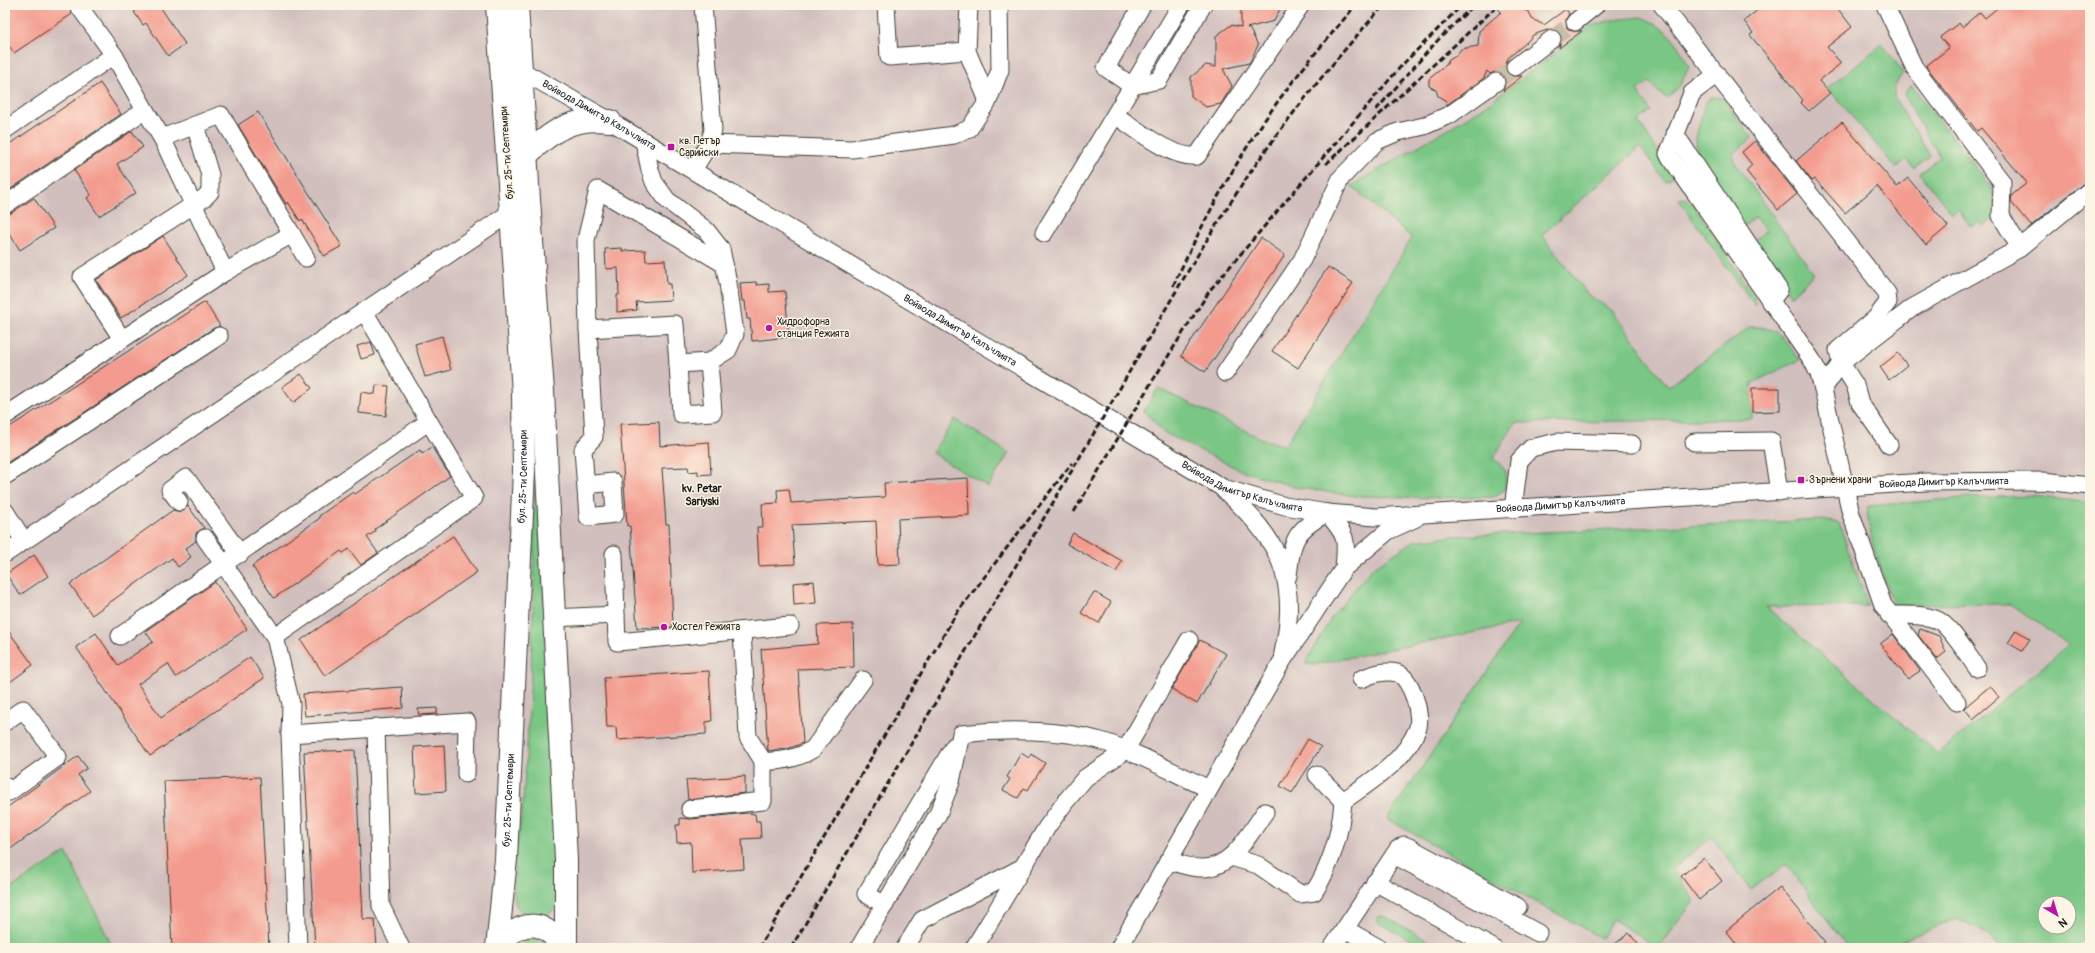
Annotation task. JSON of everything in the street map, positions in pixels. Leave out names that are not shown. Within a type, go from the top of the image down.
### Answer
[{"type":"main road","name":"бул. 25-ти Септември","points":[[497,5],[512,71],[526,156],[520,206],[543,391],[566,860],[566,948]]},
{"type":"main road","name":"бул. 25-ти Септември","points":[[497,947],[506,859],[524,471],[520,206],[512,71],[518,5]]},
{"type":"main road","points":[[526,156],[545,137],[572,123],[594,119],[610,120]]},
{"type":"main road","points":[[497,947],[508,935],[520,927],[532,925],[543,928],[555,936],[562,948]]},
{"type":"street","points":[[78,5],[114,55],[162,138],[225,272]]},
{"type":"street","points":[[693,170],[709,144],[712,130],[703,5]]},
{"type":"street","points":[[886,5],[889,57],[967,51]]},
{"type":"street","points":[[969,5],[967,51],[988,101]]},
{"type":"street","points":[[709,144],[852,149],[954,135],[968,129],[988,101],[1000,70],[999,5]]},
{"type":"street","points":[[1142,5],[1106,68],[1132,86],[1159,80],[1203,5]]},
{"type":"street","points":[[1044,233],[1181,5]]},
{"type":"street","points":[[1115,115],[1164,147],[1186,157],[1197,156],[1301,5]]},
{"type":"street","points":[[1575,22],[1596,5]]},
{"type":"street","points":[[1662,5],[1887,293],[1888,302],[1876,318],[1838,350],[1841,363],[1855,385],[1860,403],[1889,445]]},
{"type":"street","points":[[1885,5],[1914,67],[2002,182],[2001,216],[2020,248]]},
{"type":"street","points":[[1515,67],[1552,39]]},
{"type":"street","points":[[5,130],[114,55]]},
{"type":"street","name":"Войвода Димитър Калъчлията","points":[[512,71],[610,120],[1223,488],[1285,506],[1327,513],[1376,517],[1926,482],[2043,481],[2090,486]]},
{"type":"street","points":[[1717,74],[1692,93],[1675,134],[1779,290],[1770,302],[1812,360],[1820,374],[1851,514],[1879,594],[1889,615],[1957,702]]},
{"type":"street","points":[[1225,373],[1302,260],[1341,178],[1377,141],[1398,132],[1424,126],[1451,114],[1496,82]]},
{"type":"street","points":[[5,204],[145,110]]},
{"type":"street","points":[[162,138],[221,115],[306,258]]},
{"type":"street","points":[[122,339],[82,277],[193,203],[204,198],[210,192],[210,175],[195,125]]},
{"type":"street","points":[[644,141],[654,182],[667,200],[706,230],[721,249],[735,334],[728,350],[709,362],[678,364]]},
{"type":"street","points":[[586,485],[583,449],[594,436],[588,329],[586,240],[598,190],[724,264]]},
{"type":"street","points":[[1823,389],[1841,363],[1912,308],[2020,248],[2090,190]]},
{"type":"street","points":[[5,554],[520,206]]},
{"type":"street","points":[[5,416],[225,272],[292,234]]},
{"type":"street","points":[[275,637],[474,498],[364,311]]},
{"type":"street","points":[[588,329],[675,324],[681,414],[713,412],[709,362]]},
{"type":"street","points":[[5,476],[219,336]]},
{"type":"street","points":[[120,636],[428,422]]},
{"type":"street","points":[[1694,442],[1771,441],[1779,492]]},
{"type":"street","points":[[1513,509],[1519,461],[1531,448],[1558,442],[1632,444]]},
{"type":"street","points":[[179,502],[170,490],[186,478],[240,554]]},
{"type":"street","points":[[1223,488],[1247,511],[1264,531],[1280,557],[1288,584]]},
{"type":"street","points":[[5,511],[24,541]]},
{"type":"street","points":[[1281,663],[1288,632],[1288,584],[1292,548],[1295,541],[1308,523],[1327,513],[1342,530],[1346,543],[1344,568]]},
{"type":"street","points":[[1119,948],[1281,663],[1344,568],[1388,531],[1423,514]]},
{"type":"street","points":[[205,538],[275,637],[291,704],[290,734],[298,948]]},
{"type":"street","points":[[614,554],[617,642],[790,626]]},
{"type":"street","points":[[554,618],[616,615]]},
{"type":"street","points":[[1889,615],[1921,616],[1937,619],[1946,627],[1977,668]]},
{"type":"street","points":[[690,809],[763,801],[763,761],[748,737],[742,630]]},
{"type":"street","points":[[974,948],[1047,827],[1084,778],[1126,751],[1189,640]]},
{"type":"street","points":[[1343,801],[1390,768],[1407,747],[1418,729],[1417,703],[1406,680],[1397,673],[1372,673],[1361,679]]},
{"type":"street","points":[[763,761],[777,762],[802,756],[813,750],[863,680]]},
{"type":"street","points":[[5,722],[23,709],[58,757],[9,792],[5,786]]},
{"type":"street","points":[[290,734],[467,722],[466,774]]},
{"type":"street","points":[[376,727],[381,906],[402,948]]},
{"type":"street","points":[[859,948],[938,814],[951,782],[961,734],[982,732],[1062,733],[1101,741],[1209,789]]},
{"type":"street","points":[[1231,857],[1258,865],[1300,894],[1314,892],[1323,877],[1342,822],[1343,801],[1317,775]]},
{"type":"street","points":[[1168,861],[1199,868],[1212,867],[1231,857],[1265,812]]},
{"type":"street","points":[[1332,948],[1394,854],[1404,845],[1518,907]]},
{"type":"street","points":[[1394,854],[1538,933]]},
{"type":"street","points":[[905,948],[922,920],[1023,867]]},
{"type":"street","points":[[1375,882],[1493,948]]},
{"type":"street","points":[[1345,929],[1379,948]]},
{"type":"shaded area","points":[[5,5],[2090,5],[2090,936],[2073,948],[113,948],[66,852],[5,892]]},
{"type":"green space","points":[[1641,17],[1658,26],[1671,36],[1689,67],[1680,86],[1667,98],[1659,93],[1649,82],[1637,90],[1651,111],[1638,121],[1672,173],[1671,178],[1665,181],[1640,147],[1542,235],[1588,295],[1613,311],[1668,387],[1750,327],[1768,329],[1775,331],[1780,335],[1800,360],[1752,383],[1752,419],[1515,423],[1494,458],[1506,471],[1506,489],[1494,497],[1440,498],[1354,496],[1294,487],[1240,470],[1163,432],[1144,411],[1158,388],[1260,438],[1285,446],[1412,238],[1351,186],[1481,109],[1591,26],[1612,20]]},
{"type":"green space","points":[[1882,44],[1903,72],[1895,86],[1894,97],[1930,156],[1914,168],[1907,159],[1896,168],[1828,88]]},
{"type":"green space","points":[[1911,85],[1992,188],[1995,206],[1994,218],[1983,227],[1980,221],[1971,227],[1958,209],[1952,214],[1920,173],[1940,157],[1910,107],[1905,93]]},
{"type":"green space","points":[[1711,97],[1723,98],[1752,138],[1733,154],[1733,160],[1814,274],[1790,296],[1753,241],[1766,231],[1755,217],[1744,226],[1697,154],[1696,137],[1705,103]]},
{"type":"green space","points":[[1685,198],[1693,204],[1754,297],[1755,306],[1678,199]]},
{"type":"green space","points":[[534,416],[560,902],[552,912],[540,916],[534,916],[522,911],[517,907],[514,898],[515,860],[522,812],[531,675],[534,564]]},
{"type":"green space","points":[[955,419],[1009,453],[988,487],[932,453]]},
{"type":"green space","points":[[2034,496],[2090,503],[2090,936],[2073,948],[2000,948],[1990,935],[1955,919],[1884,948],[1848,948],[1786,864],[1751,890],[1712,837],[1672,869],[1695,900],[1658,948],[1613,919],[1601,938],[1387,819],[1520,623],[1318,664],[1305,664],[1332,617],[1371,569],[1414,541],[1454,536],[1822,520],[1839,523],[1868,606],[1766,607],[1938,754],[2069,645],[2011,604],[1893,605],[1872,541],[1869,527],[1868,506],[1963,498]]},
{"type":"green space","points":[[66,852],[113,948],[5,948],[5,892]]},
{"type":"green space","points":[[1380,916],[1386,917],[1443,948],[1425,948],[1379,923],[1377,920]]},
{"type":"green space","points":[[528,939],[540,941],[550,948],[517,948]]},
{"type":"building","points":[[15,5],[68,5],[72,14],[14,53],[5,40],[5,12]]},
{"type":"building","points":[[144,5],[159,5],[185,44],[168,56],[146,23],[143,25],[134,12]]},
{"type":"building","points":[[1241,5],[1282,5],[1274,21],[1247,28],[1249,28],[1258,45],[1251,60],[1249,63],[1223,69],[1232,86],[1221,104],[1206,107],[1191,96],[1191,77],[1206,65],[1216,67],[1216,36],[1231,25],[1241,27]]},
{"type":"building","points":[[1495,5],[1521,5],[1522,9],[1529,12],[1532,19],[1544,25],[1566,9],[1569,14],[1566,19],[1567,28],[1572,31],[1582,31],[1559,48],[1562,37],[1556,30],[1550,29],[1533,35],[1508,58],[1506,63],[1507,73],[1511,76],[1522,76],[1503,91],[1506,81],[1504,76],[1495,72],[1490,74],[1487,71],[1484,78],[1447,105],[1446,101],[1438,96],[1436,90],[1429,86],[1429,79],[1446,65],[1449,60],[1457,55],[1461,49],[1478,46],[1479,31],[1501,12]]},
{"type":"building","points":[[1764,5],[1835,5],[1852,27],[1827,47],[1841,63],[1819,81],[1830,93],[1809,111],[1800,102],[1803,100],[1750,35],[1753,33],[1744,21]]},
{"type":"building","points":[[2001,5],[2090,5],[2090,178],[2031,226],[2011,202],[2012,195],[2027,183],[1981,128],[1977,131],[1926,66],[1949,48],[1940,37],[1959,23],[1962,27],[1980,12],[1985,18]]},
{"type":"building","points":[[100,83],[121,114],[5,193],[5,147]]},
{"type":"building","points":[[258,112],[342,246],[324,256],[302,219],[300,221],[288,202],[286,204],[238,125]]},
{"type":"building","points":[[1842,122],[1897,187],[1908,178],[1948,226],[1926,245],[1877,186],[1845,213],[1815,179],[1812,181],[1796,161]]},
{"type":"building","points":[[132,131],[143,147],[117,164],[136,193],[99,216],[87,198],[91,195],[74,170]]},
{"type":"building","points":[[1755,141],[1797,194],[1778,210],[1746,171],[1752,165],[1742,152]]},
{"type":"building","points":[[34,198],[54,228],[20,250],[5,227],[5,215],[11,213]]},
{"type":"building","points":[[163,236],[188,275],[121,318],[96,280]]},
{"type":"building","points":[[1261,238],[1285,255],[1205,372],[1181,356]]},
{"type":"building","points":[[622,248],[622,251],[645,250],[646,261],[665,260],[667,284],[670,284],[671,300],[636,302],[637,310],[617,312],[617,295],[619,295],[618,268],[606,269],[605,249]]},
{"type":"building","points":[[1328,267],[1353,283],[1298,368],[1272,351]]},
{"type":"building","points":[[756,282],[757,285],[769,284],[769,292],[785,291],[789,337],[752,341],[750,319],[747,319],[745,301],[742,301],[740,283]]},
{"type":"building","points":[[205,302],[220,326],[214,328],[5,464],[5,430]]},
{"type":"building","points":[[442,336],[451,370],[425,377],[415,344]]},
{"type":"building","points":[[371,342],[375,355],[361,359],[357,346]]},
{"type":"building","points":[[1898,353],[1907,365],[1889,380],[1880,367]]},
{"type":"building","points":[[301,374],[312,388],[293,403],[282,387]]},
{"type":"building","points":[[376,385],[389,386],[386,416],[359,413],[361,392],[375,394]]},
{"type":"building","points":[[1752,388],[1780,388],[1780,411],[1752,412]]},
{"type":"building","points":[[659,422],[660,446],[709,442],[711,474],[698,475],[698,471],[689,472],[688,467],[662,468],[666,524],[669,524],[673,627],[637,628],[630,526],[627,526],[620,424]]},
{"type":"building","points":[[432,447],[450,476],[375,529],[376,531],[367,537],[378,553],[361,565],[349,549],[343,553],[341,551],[274,598],[252,566],[320,518],[319,516],[353,492],[355,494],[420,450],[422,454]]},
{"type":"building","points":[[968,478],[969,515],[898,519],[900,564],[878,565],[876,521],[792,525],[795,564],[759,566],[757,527],[763,527],[762,504],[778,503],[777,490],[789,489],[791,503],[885,497],[884,483]]},
{"type":"building","points":[[188,506],[204,528],[196,533],[196,541],[185,549],[191,557],[178,567],[172,558],[92,615],[70,584],[173,510],[181,512]]},
{"type":"building","points":[[1073,533],[1122,561],[1116,572],[1067,544]]},
{"type":"building","points":[[453,536],[477,572],[325,676],[301,640]]},
{"type":"building","points":[[34,555],[48,576],[20,595],[6,574]]},
{"type":"building","points":[[814,581],[816,603],[794,605],[793,583]]},
{"type":"building","points":[[215,582],[247,629],[176,677],[168,664],[138,684],[161,718],[250,657],[264,678],[150,756],[76,647],[96,633],[118,665],[153,642],[145,631]]},
{"type":"building","points":[[1094,592],[1111,602],[1099,623],[1081,613]]},
{"type":"building","points":[[853,624],[854,667],[798,669],[803,743],[787,749],[768,751],[761,649],[818,644],[817,625]]},
{"type":"building","points":[[5,626],[33,665],[10,682],[5,675]]},
{"type":"building","points":[[1920,629],[1939,636],[1946,652],[1937,659],[1918,635]]},
{"type":"building","points":[[2016,630],[2030,639],[2022,651],[2008,643]]},
{"type":"building","points":[[1893,634],[1920,671],[1908,679],[1880,644]]},
{"type":"building","points":[[1200,640],[1226,654],[1197,704],[1172,689]]},
{"type":"building","points":[[709,671],[712,721],[706,722],[706,734],[617,740],[616,727],[607,727],[604,678]]},
{"type":"building","points":[[1990,686],[1999,697],[1973,719],[1964,708]]},
{"type":"building","points":[[402,687],[403,708],[305,716],[303,694]]},
{"type":"building","points":[[437,708],[437,714],[419,715],[418,709]]},
{"type":"building","points":[[1308,739],[1321,747],[1292,793],[1280,786]]},
{"type":"building","points":[[444,745],[446,791],[416,793],[414,747]]},
{"type":"building","points":[[355,750],[363,919],[375,919],[377,948],[315,948],[304,752]]},
{"type":"building","points":[[1021,753],[1029,758],[1031,754],[1045,763],[1028,790],[1024,788],[1018,798],[1003,790],[1010,779],[1007,777]]},
{"type":"building","points":[[78,756],[87,768],[78,775],[90,791],[5,853],[5,809]]},
{"type":"building","points":[[745,776],[745,793],[688,800],[686,780]]},
{"type":"building","points":[[260,777],[269,948],[172,948],[164,781]]},
{"type":"building","points":[[747,813],[755,814],[756,821],[760,821],[761,838],[742,839],[744,869],[692,873],[691,842],[677,843],[676,825],[680,825],[680,818],[691,819]]},
{"type":"building","points":[[1704,858],[1722,881],[1699,900],[1681,876]]},
{"type":"building","points":[[1780,887],[1825,942],[1817,948],[1739,948],[1726,931]]},
{"type":"building","points":[[1629,933],[1641,948],[1610,948]]},
{"type":"tunnel","points":[[1552,39],[1575,22]]},
{"type":"tunnel","points":[[1496,82],[1515,67]]},
{"type":"railway","points":[[1173,286],[1218,196],[1257,132],[1302,70],[1356,5]]},
{"type":"railway","points":[[791,948],[1221,217],[1258,161],[1292,115],[1346,48],[1384,5]]},
{"type":"railway","points":[[1074,512],[1143,396],[1210,290],[1402,65],[1462,5]]},
{"type":"railway","points":[[1376,110],[1438,40],[1474,5]]},
{"type":"railway","points":[[1326,164],[1496,7]]},
{"type":"railway","points":[[759,948],[956,614],[1072,463]]},
{"type":"place","name":"кв. Петър Сарийски","points":[[671,147]]},
{"type":"place","name":"Хидрофорна станция Режията","points":[[769,328]]},
{"type":"place","name":"Зърнени храни","points":[[1801,480]]},
{"type":"place","name":"Хостел Режията","points":[[664,627]]},
{"type":"district","name":"kv. Petar Sariyski","points":[[702,494]]}]
